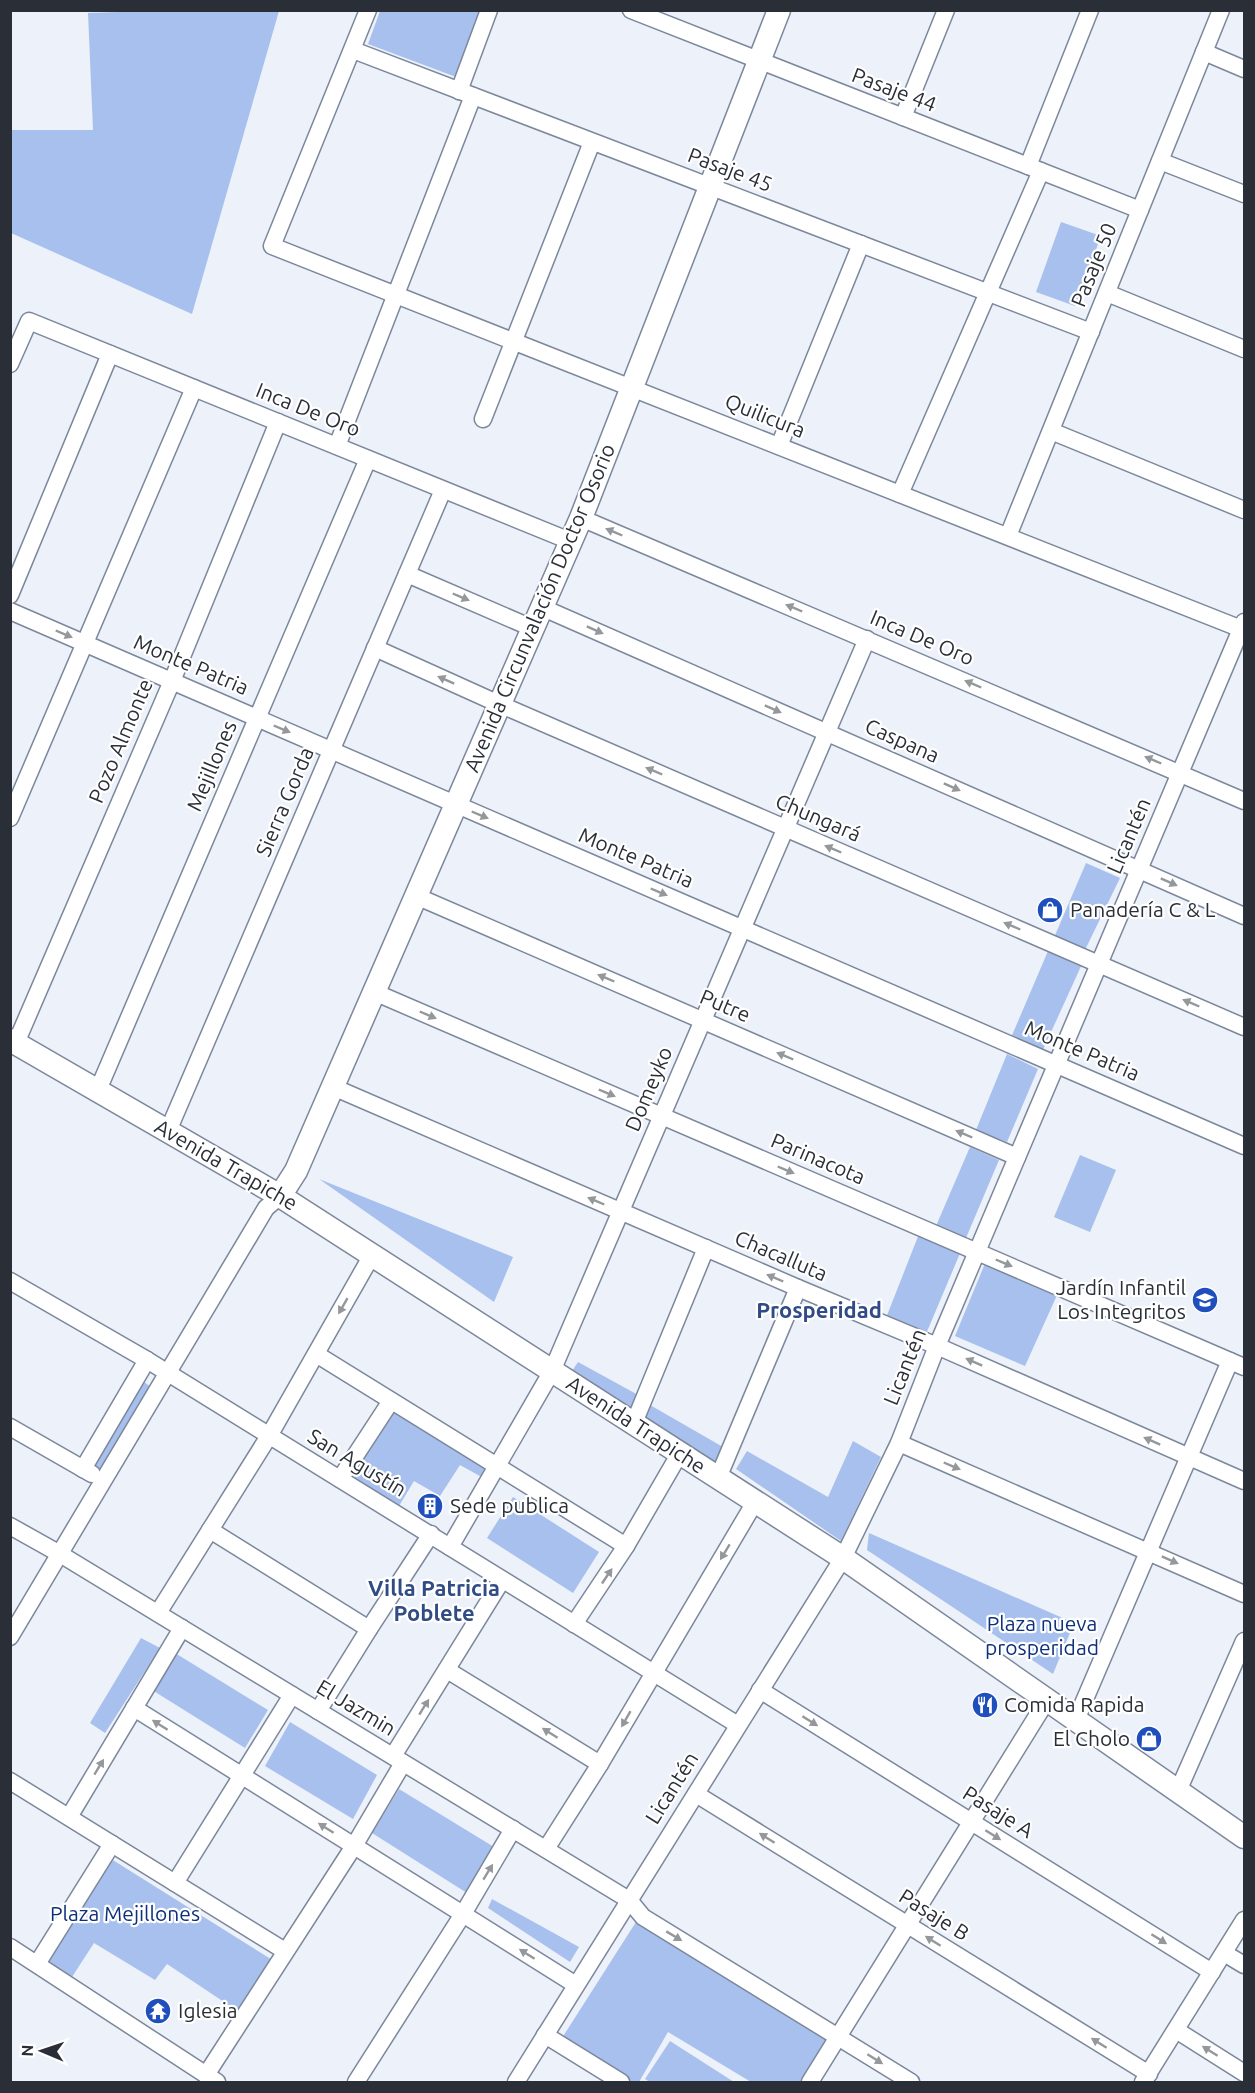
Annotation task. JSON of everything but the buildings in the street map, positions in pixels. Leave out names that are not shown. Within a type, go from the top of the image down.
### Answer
[{"type":"street","points":[[353,50],[368,10]]},
{"type":"street","points":[[338,446],[396,295],[466,94],[489,10]]},
{"type":"street","name":"Avenida Circunvalación Doctor Osorio","points":[[280,1196],[296,1171],[581,518],[780,10]]},
{"type":"street","points":[[903,117],[946,10]]},
{"type":"street","points":[[900,494],[988,293],[1090,10]]},
{"type":"street","name":"Pasaje 50","points":[[1008,536],[1221,10]]},
{"type":"street","name":"Pasaje 44","points":[[636,11],[1140,210]]},
{"type":"street","name":"Pasaje 45","points":[[353,50],[1091,332]]},
{"type":"street","name":"Quilicura","points":[[353,50],[272,246],[900,494],[1244,626]]},
{"type":"street","points":[[1204,52],[1245,69]]},
{"type":"street","points":[[483,419],[592,142]]},
{"type":"street","points":[[1160,161],[1245,194]]},
{"type":"street","points":[[779,446],[861,244]]},
{"type":"street","points":[[1107,293],[1245,350]]},
{"type":"street","name":"Inca De Oro","points":[[10,364],[29,321],[570,541]]},
{"type":"street","points":[[10,595],[110,354]]},
{"type":"street","points":[[10,818],[194,388]]},
{"type":"street","name":"Pozo Almonte","points":[[13,1041],[171,681],[278,422]]},
{"type":"street","points":[[1051,431],[1245,510]]},
{"type":"street","name":"Mejillones","points":[[98,1090],[368,459]]},
{"type":"street","name":"Sierra Gorda","points":[[168,1131],[443,490]]},
{"type":"street","name":"Inca De Oro","points":[[581,518],[1245,801]]},
{"type":"street","points":[[407,574],[532,628]]},
{"type":"street","name":"Caspana","points":[[541,607],[1245,916]]},
{"type":"street","name":"Monte Patria","points":[[10,611],[1245,1146]]},
{"type":"street","name":"Licantén","points":[[516,2082],[843,1558],[898,1443],[1017,1157],[1244,626]]},
{"type":"street","name":"Domeyko","points":[[450,1547],[552,1371],[867,639]]},
{"type":"street","name":"Chungará","points":[[375,648],[499,704],[1245,1027]]},
{"type":"street","name":"Putre","points":[[416,896],[1017,1157]]},
{"type":"street","name":"Parinacota","points":[[374,992],[1237,1364]]},
{"type":"street","name":"Avenida Trapiche","points":[[13,1041],[280,1196],[843,1558],[1245,1838]]},
{"type":"street","name":"Chacalluta","points":[[333,1087],[1245,1481]]},
{"type":"street","points":[[10,1637],[266,1208],[280,1196]]},
{"type":"street","points":[[634,1423],[706,1248]]},
{"type":"street","points":[[158,1613],[269,1436],[372,1255]]},
{"type":"street","name":"San Agustín","points":[[10,1281],[147,1360],[738,1725]]},
{"type":"street","points":[[718,1478],[798,1288]]},
{"type":"street","points":[[316,1354],[626,1546]]},
{"type":"street","points":[[83,1469],[147,1360]]},
{"type":"street","points":[[1076,1720],[1188,1457],[1237,1364]]},
{"type":"street","points":[[340,1479],[391,1401]]},
{"type":"street","points":[[10,1427],[103,1480]]},
{"type":"street","points":[[898,1443],[1245,1594]]},
{"type":"street","points":[[574,1624],[626,1546],[680,1453]]},
{"type":"street","points":[[546,1849],[600,1764],[755,1502]]},
{"type":"street","name":"El Jazmin","points":[[10,1526],[158,1613],[629,1900],[643,1917],[911,2082]]},
{"type":"street","points":[[210,1530],[369,1629]]},
{"type":"street","points":[[318,1711],[431,1534]]},
{"type":"street","points":[[10,1947],[212,2079],[285,1951],[354,1846],[447,1670],[502,1580]]},
{"type":"street","points":[[69,1817],[182,1628]]},
{"type":"street","points":[[1178,1791],[1245,1641]]},
{"type":"street","points":[[447,1670],[600,1764]]},
{"type":"street","name":"Pasaje A","points":[[760,1690],[1212,1972]]},
{"type":"street","points":[[175,1883],[292,1695]]},
{"type":"street","points":[[810,2082],[1047,1700]]},
{"type":"street","points":[[134,1708],[576,1985]]},
{"type":"street","points":[[10,1781],[285,1951]]},
{"type":"street","name":"Pasaje B","points":[[696,1794],[908,1925],[1146,2078]]},
{"type":"street","points":[[356,2082],[463,1914],[513,1829]]},
{"type":"street","points":[[37,1965],[112,1844]]},
{"type":"street","points":[[1146,2078],[1245,1920]]},
{"type":"street","points":[[1224,1953],[1245,1965]]},
{"type":"street","points":[[1176,2030],[1245,2073]]},
{"type":"street","points":[[545,2035],[621,2082]]},
{"type":"green space","points":[[279,11],[192,314],[11,233],[11,130],[93,130],[88,13]]},
{"type":"green space","points":[[380,11],[481,11],[456,77],[368,44]]},
{"type":"green space","points":[[1061,222],[1101,236],[1075,306],[1036,292]]},
{"type":"green space","points":[[1086,863],[1120,878],[1084,952],[1053,940]]},
{"type":"green space","points":[[1048,951],[1082,964],[1042,1052],[1010,1040]]},
{"type":"green space","points":[[1007,1054],[1038,1069],[1007,1142],[976,1130]]},
{"type":"green space","points":[[970,1147],[999,1160],[966,1238],[936,1226]]},
{"type":"green space","points":[[1080,1155],[1116,1170],[1090,1232],[1054,1217]]},
{"type":"green space","points":[[319,1179],[513,1257],[494,1302]]},
{"type":"green space","points":[[919,1234],[961,1251],[923,1341],[884,1323]]},
{"type":"green space","points":[[986,1261],[1058,1293],[1025,1366],[955,1336]]},
{"type":"green space","points":[[578,1362],[640,1396],[631,1411],[570,1374]]},
{"type":"green space","points":[[144,1382],[155,1390],[102,1475],[91,1468]]},
{"type":"green space","points":[[392,1403],[496,1466],[487,1480],[460,1465],[440,1496],[414,1481],[396,1511],[343,1478]]},
{"type":"green space","points":[[650,1405],[723,1447],[716,1464],[644,1419]]},
{"type":"green space","points":[[853,1441],[881,1457],[841,1541],[736,1469],[747,1451],[828,1497]]},
{"type":"green space","points":[[513,1497],[599,1552],[573,1593],[487,1538]]},
{"type":"green space","name":"Plaza nueva prosperidad","points":[[869,1533],[1074,1623],[1053,1674],[867,1550]]},
{"type":"green space","points":[[141,1638],[160,1648],[105,1733],[90,1723]]},
{"type":"green space","points":[[175,1653],[268,1710],[245,1748],[152,1690]]},
{"type":"green space","points":[[290,1722],[377,1775],[353,1819],[265,1766]]},
{"type":"green space","points":[[399,1789],[494,1847],[467,1893],[372,1833]]},
{"type":"green space","name":"Plaza Mejillones","points":[[108,1857],[274,1961],[239,2012],[167,1964],[155,1980],[94,1943],[72,1977],[45,1960]]},
{"type":"green space","points":[[492,1899],[579,1947],[570,1962],[488,1908]]},
{"type":"green space","points":[[636,1922],[832,2038],[801,2082],[751,2082],[668,2032],[639,2082],[632,2082],[562,2038]]},
{"type":"green space","points":[[670,2041],[734,2082],[650,2082],[645,2079]]},
{"type":"place","name":"Panadería C & L","points":[[1050,910]]},
{"type":"place","name":"Jardín Infantil Los Integritos","points":[[1205,1300]]},
{"type":"place","name":"Sede publica","points":[[430,1506]]},
{"type":"place","name":"Comida Rapida","points":[[985,1705]]},
{"type":"place","name":"El Cholo","points":[[1149,1739]]},
{"type":"place","name":"Iglesia","points":[[158,2011]]},
{"type":"district","name":"Prosperidad","points":[[819,1310]]},
{"type":"district","name":"Villa Patricia Poblete","points":[[434,1601]]}]
